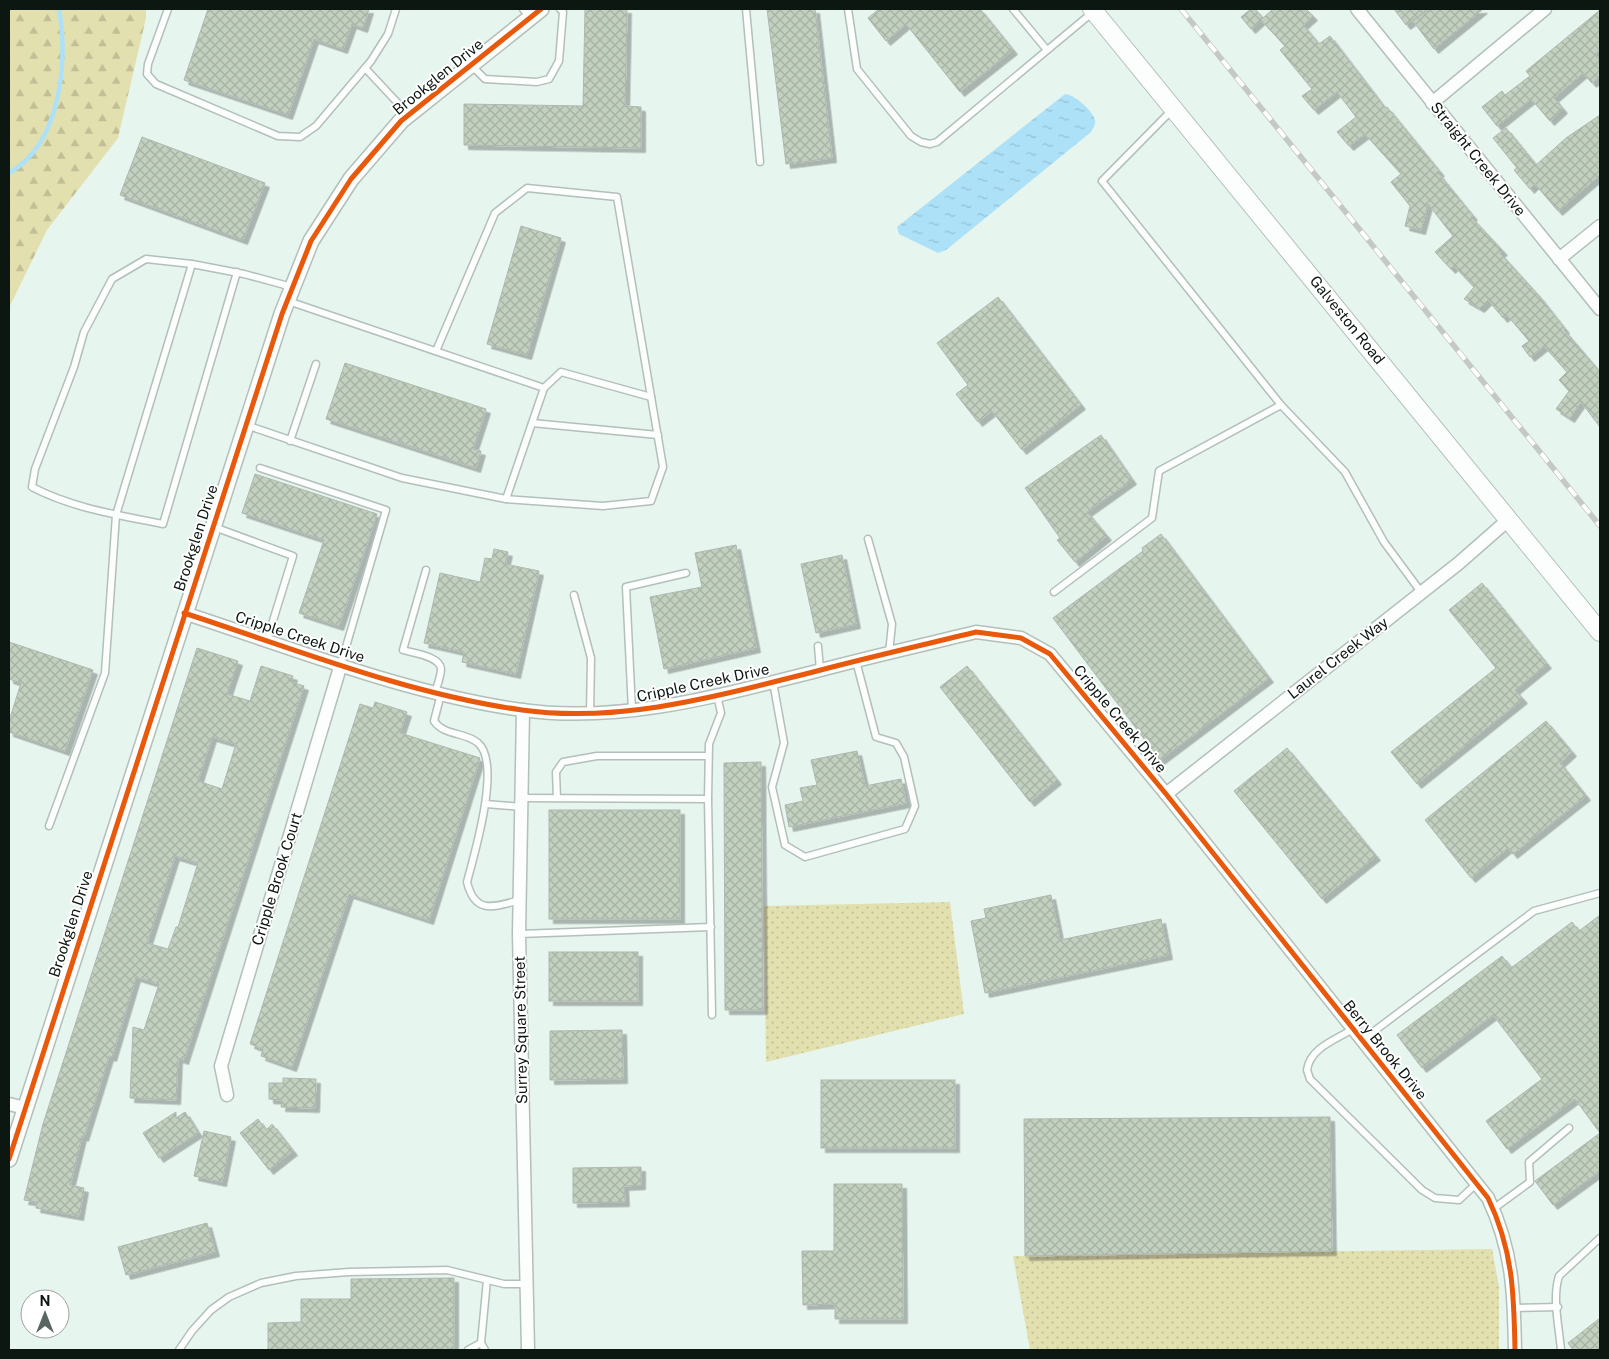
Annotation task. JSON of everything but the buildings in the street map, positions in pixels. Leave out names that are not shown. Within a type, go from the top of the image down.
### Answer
[{"type":"main road","name":"Galveston Road","points":[[1093,10],[1462,460],[1508,520],[1600,632]]},
{"type":"street","name":"Straight Creek Drive","points":[[1357,9],[1600,309]]},
{"type":"street","points":[[1432,102],[1545,9]]},
{"type":"street","name":"Brookglen Drive","points":[[9,1159],[246,425],[290,294],[312,241],[351,179],[409,115],[471,65],[531,12]]},
{"type":"street","points":[[1559,259],[1600,226]]},
{"type":"street","name":"Laurel Creek Way","points":[[1166,794],[1421,592],[1508,520]]},
{"type":"street","name":"Cripple Creek Drive","points":[[184,613],[438,693],[523,710],[590,713],[632,710],[717,696],[976,632],[1021,638],[1050,654],[1166,794]]},
{"type":"street","name":"Cripple Brook Court","points":[[228,1095],[221,1066],[341,664]]},
{"type":"street","name":"Surrey Square Street","points":[[523,710],[519,934],[528,1350]]},
{"type":"street","name":"Berry Brook Drive","points":[[1166,794],[1476,1184],[1493,1210],[1500,1224],[1509,1256],[1514,1308],[1515,1350]]},
{"type":"street","points":[[9,1104],[25,1108]]},
{"type":"lane","points":[[168,9],[148,64],[147,74],[156,84],[278,136],[300,137],[316,126],[365,68],[388,34],[396,9]]},
{"type":"lane","points":[[471,65],[484,79],[537,82],[549,79],[559,61],[562,12],[560,9]]},
{"type":"lane","points":[[746,9],[760,162]]},
{"type":"lane","points":[[848,9],[857,69],[911,136],[930,144],[937,142],[1093,10]]},
{"type":"lane","points":[[1013,9],[1047,50]]},
{"type":"lane","points":[[365,68],[409,115]]},
{"type":"lane","points":[[1174,109],[1102,181],[1281,405],[1345,472],[1384,542],[1421,592]]},
{"type":"lane","points":[[246,425],[402,478],[506,499],[603,506],[651,501],[663,467],[617,197],[527,188],[495,213],[436,351]]},
{"type":"lane","points":[[237,272],[163,524],[116,515],[54,499],[32,487],[36,469],[74,367],[84,332],[112,279],[146,260],[192,264],[237,272],[436,351],[544,388]]},
{"type":"lane","points":[[50,826],[105,673],[116,515],[192,264]]},
{"type":"lane","points":[[290,441],[316,364]]},
{"type":"lane","points":[[506,499],[544,388],[561,372],[651,397]]},
{"type":"lane","points":[[1054,592],[1152,518],[1159,472],[1281,405]]},
{"type":"lane","points":[[532,423],[658,435]]},
{"type":"lane","points":[[260,468],[386,510],[341,664]]},
{"type":"lane","points":[[213,527],[293,556],[267,640]]},
{"type":"lane","points":[[868,539],[892,624],[889,653]]},
{"type":"lane","points":[[426,570],[403,650],[434,659],[439,664],[441,669],[434,721],[438,727],[478,742],[484,750],[486,804],[467,882],[470,894],[478,903],[487,907],[495,907],[520,900]]},
{"type":"lane","points":[[632,710],[626,587],[686,573]]},
{"type":"lane","points":[[574,595],[591,658],[590,713]]},
{"type":"lane","points":[[818,646],[820,670]]},
{"type":"lane","points":[[773,682],[784,743],[772,787],[785,845],[805,857],[905,829],[916,806],[904,757],[896,743],[876,737],[856,661]]},
{"type":"lane","points":[[712,1015],[707,756],[709,744],[721,713],[717,696]]},
{"type":"lane","points":[[557,798],[556,772],[563,762],[597,756],[707,756]]},
{"type":"lane","points":[[486,804],[522,803],[557,798],[708,799]]},
{"type":"lane","points":[[1362,1041],[1534,911],[1600,893]]},
{"type":"lane","points":[[519,934],[711,927]]},
{"type":"lane","points":[[1353,1029],[1323,1046],[1312,1056],[1307,1070],[1310,1079],[1422,1190],[1434,1198],[1448,1201],[1459,1200],[1476,1184]]},
{"type":"lane","points":[[1493,1210],[1530,1182],[1529,1162],[1569,1128]]},
{"type":"lane","points":[[1562,1350],[1557,1283],[1559,1276],[1600,1238]]},
{"type":"lane","points":[[179,1350],[192,1331],[211,1310],[229,1297],[261,1284],[296,1276],[349,1272],[448,1270],[504,1284],[526,1284]]},
{"type":"lane","points":[[485,1350],[482,1343],[487,1280]]},
{"type":"lane","points":[[1514,1308],[1558,1307]]},
{"type":"lane","points":[[468,1350],[482,1343]]},
{"type":"green space","points":[[9,9],[146,9],[146,18],[118,138],[47,230],[9,308]]},
{"type":"green space","points":[[950,902],[964,1014],[766,1062],[764,906]]},
{"type":"green space","points":[[1492,1249],[1499,1287],[1499,1350],[1030,1350],[1013,1256]]},
{"type":"water","points":[[1065,94],[1078,100],[1094,116],[1095,122],[1091,132],[946,250],[938,253],[899,234],[897,227]]},
{"type":"waterway","points":[[9,173],[26,160],[40,143],[50,122],[57,100],[61,77],[62,53],[62,30],[59,9]]},
{"type":"railway","points":[[1181,9],[1600,526]]},
{"type":"cycle path","points":[[9,1159],[282,314],[311,241],[351,179],[401,121],[541,9]]},
{"type":"cycle path","points":[[184,613],[394,682],[479,703],[522,710],[559,713],[597,713],[634,710],[708,698],[976,632],[1021,638],[1050,654],[1166,794],[1488,1198],[1503,1236],[1507,1254],[1513,1291],[1515,1350]]}]
